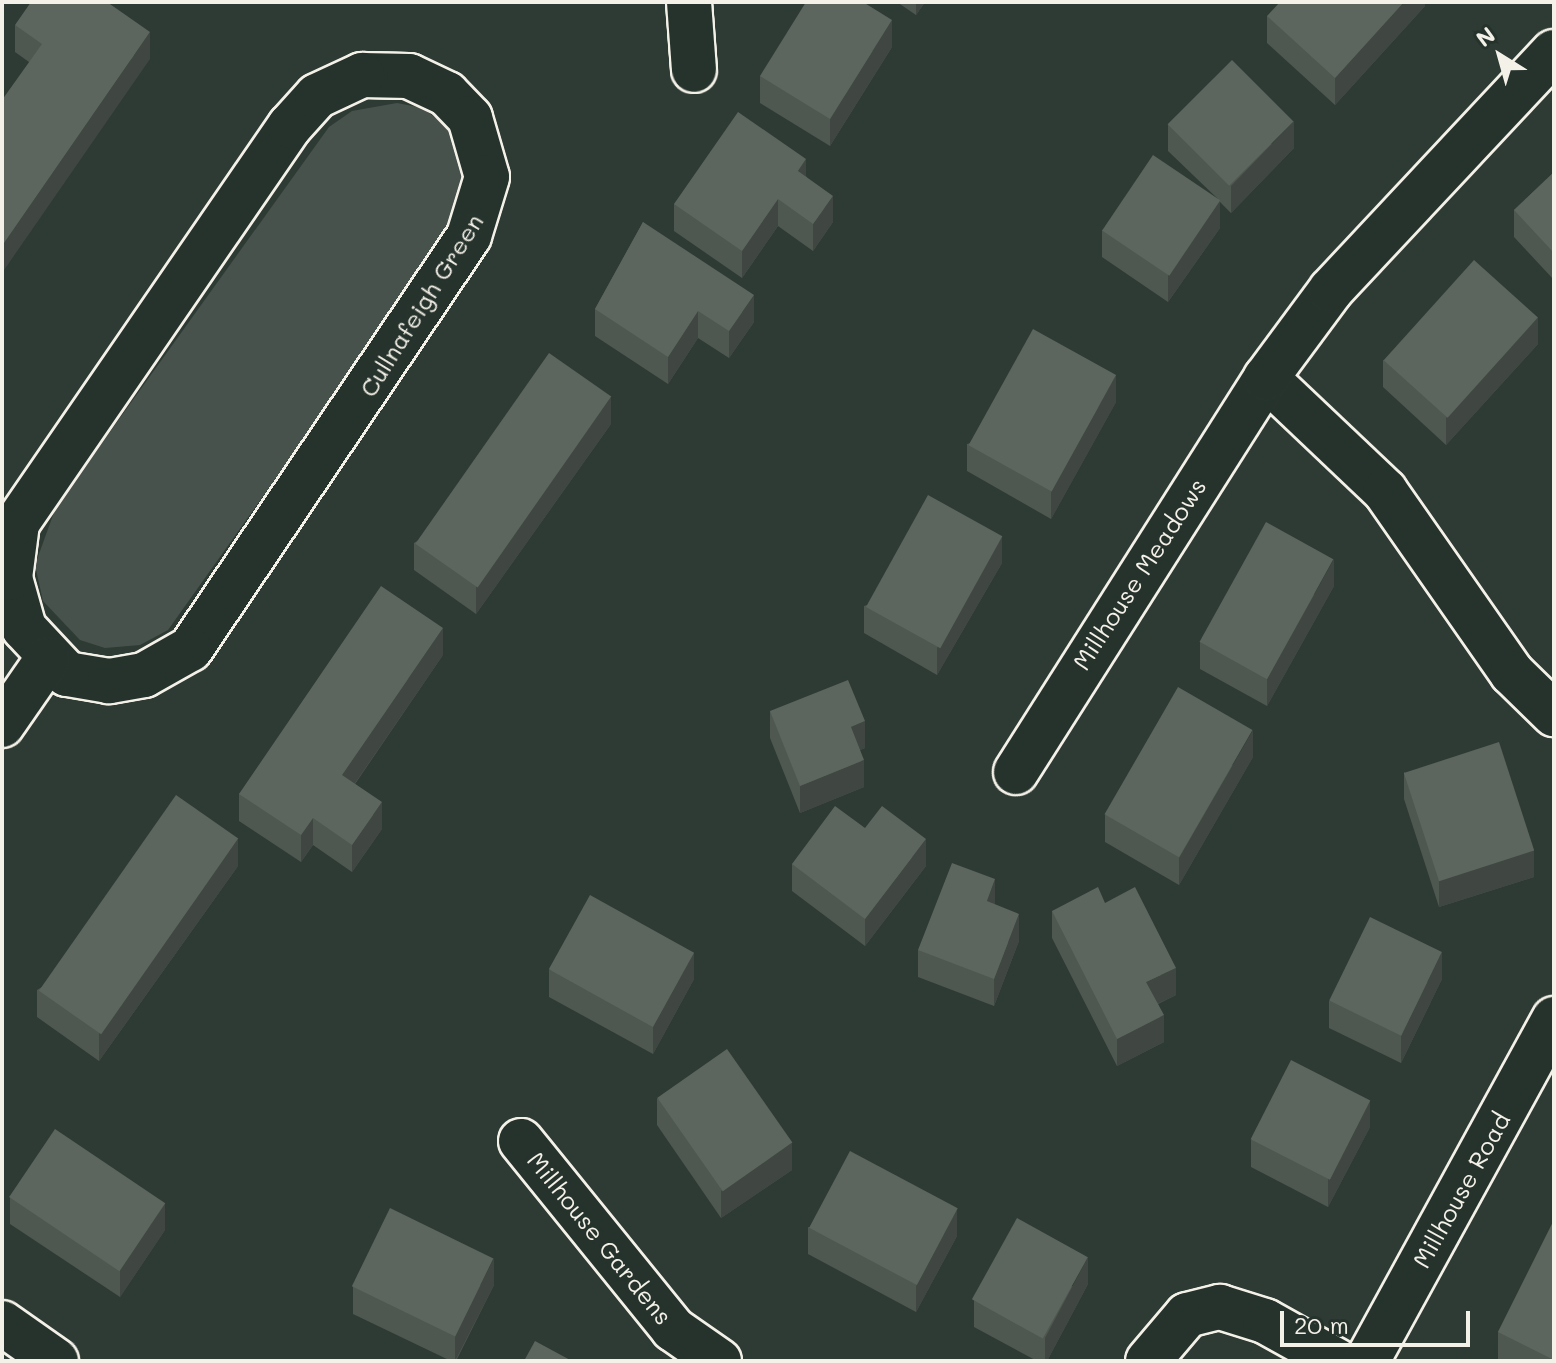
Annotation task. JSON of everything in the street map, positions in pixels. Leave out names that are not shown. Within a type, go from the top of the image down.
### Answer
[{"type":"street","points":[[689,2],[694,70]]},
{"type":"street","name":"Millhouse Meadows","points":[[1016,772],[1266,378],[1331,290],[1554,52]]},
{"type":"street","name":"Cullnafeigh Green","points":[[362,75],[409,76],[447,94],[470,118],[481,147],[483,205],[222,610],[190,649],[144,675],[83,680],[47,660],[24,628],[10,578],[17,523],[290,126],[317,96],[362,75]]},
{"type":"street","points":[[1266,378],[1385,491],[1512,673],[1554,714]]},
{"type":"street","points":[[2,725],[47,660]]},
{"type":"street","name":"Millhouse Road","points":[[1367,1361],[1554,1019]]},
{"type":"street","name":"Millhouse Gardens","points":[[521,1141],[673,1329],[719,1361]]},
{"type":"street","points":[[1148,1361],[1180,1320],[1220,1307],[1265,1321],[1337,1361]]},
{"type":"street","points":[[2,1323],[56,1361]]},
{"type":"shaded area","points":[[397,103],[423,108],[451,130],[468,181],[453,229],[168,630],[140,645],[105,648],[80,640],[43,601],[35,565],[56,507],[329,127],[352,111]]},
{"type":"building","points":[[31,2],[107,2],[150,32],[2,246],[2,100],[42,44],[15,25]]},
{"type":"building","points":[[806,2],[863,2],[892,20],[830,119],[760,76]]},
{"type":"building","points":[[1280,2],[1404,2],[1335,78],[1267,16]]},
{"type":"building","points":[[1232,60],[1294,122],[1229,186],[1168,124]]},
{"type":"building","points":[[738,112],[806,159],[798,171],[833,196],[813,224],[778,199],[742,251],[674,204]]},
{"type":"building","points":[[1153,155],[1220,200],[1169,276],[1102,230]]},
{"type":"building","points":[[1554,172],[1554,253],[1514,210]]},
{"type":"building","points":[[643,222],[754,295],[729,331],[698,311],[668,357],[595,309]]},
{"type":"building","points":[[1474,260],[1538,318],[1448,418],[1384,360]]},
{"type":"building","points":[[1033,329],[1116,375],[1052,491],[969,445]]},
{"type":"building","points":[[549,353],[611,397],[478,587],[415,544]]},
{"type":"building","points":[[928,495],[1002,536],[940,648],[866,607]]},
{"type":"building","points":[[1266,522],[1333,559],[1267,679],[1200,642]]},
{"type":"building","points":[[381,586],[443,628],[342,775],[382,802],[352,845],[313,818],[301,835],[239,794]]},
{"type":"building","points":[[848,680],[865,721],[851,727],[864,760],[800,786],[770,711]]},
{"type":"building","points":[[1178,687],[1252,730],[1179,857],[1104,814]]},
{"type":"building","points":[[1499,742],[1534,850],[1439,881],[1404,773]]},
{"type":"building","points":[[176,795],[238,839],[101,1034],[39,991]]},
{"type":"building","points":[[835,806],[865,828],[882,806],[926,839],[865,919],[792,864]]},
{"type":"building","points":[[952,863],[995,879],[987,901],[1019,914],[994,979],[918,950]]},
{"type":"building","points":[[1098,887],[1105,903],[1135,887],[1176,968],[1146,982],[1164,1015],[1117,1039],[1052,911]]},
{"type":"building","points":[[590,895],[694,953],[653,1027],[549,969]]},
{"type":"building","points":[[1370,917],[1442,952],[1401,1036],[1329,1001]]},
{"type":"building","points":[[727,1049],[792,1142],[723,1191],[657,1098]]},
{"type":"building","points":[[1291,1060],[1370,1100],[1330,1180],[1251,1139]]},
{"type":"building","points":[[55,1129],[165,1203],[119,1271],[9,1197]]},
{"type":"building","points":[[850,1151],[958,1208],[917,1285],[809,1228]]},
{"type":"building","points":[[390,1208],[493,1258],[455,1337],[352,1286]]},
{"type":"building","points":[[1017,1218],[1088,1257],[1043,1339],[972,1299]]},
{"type":"building","points":[[1554,1220],[1554,1360],[1498,1332]]},
{"type":"building","points":[[535,1341],[572,1361],[524,1361]]}]
